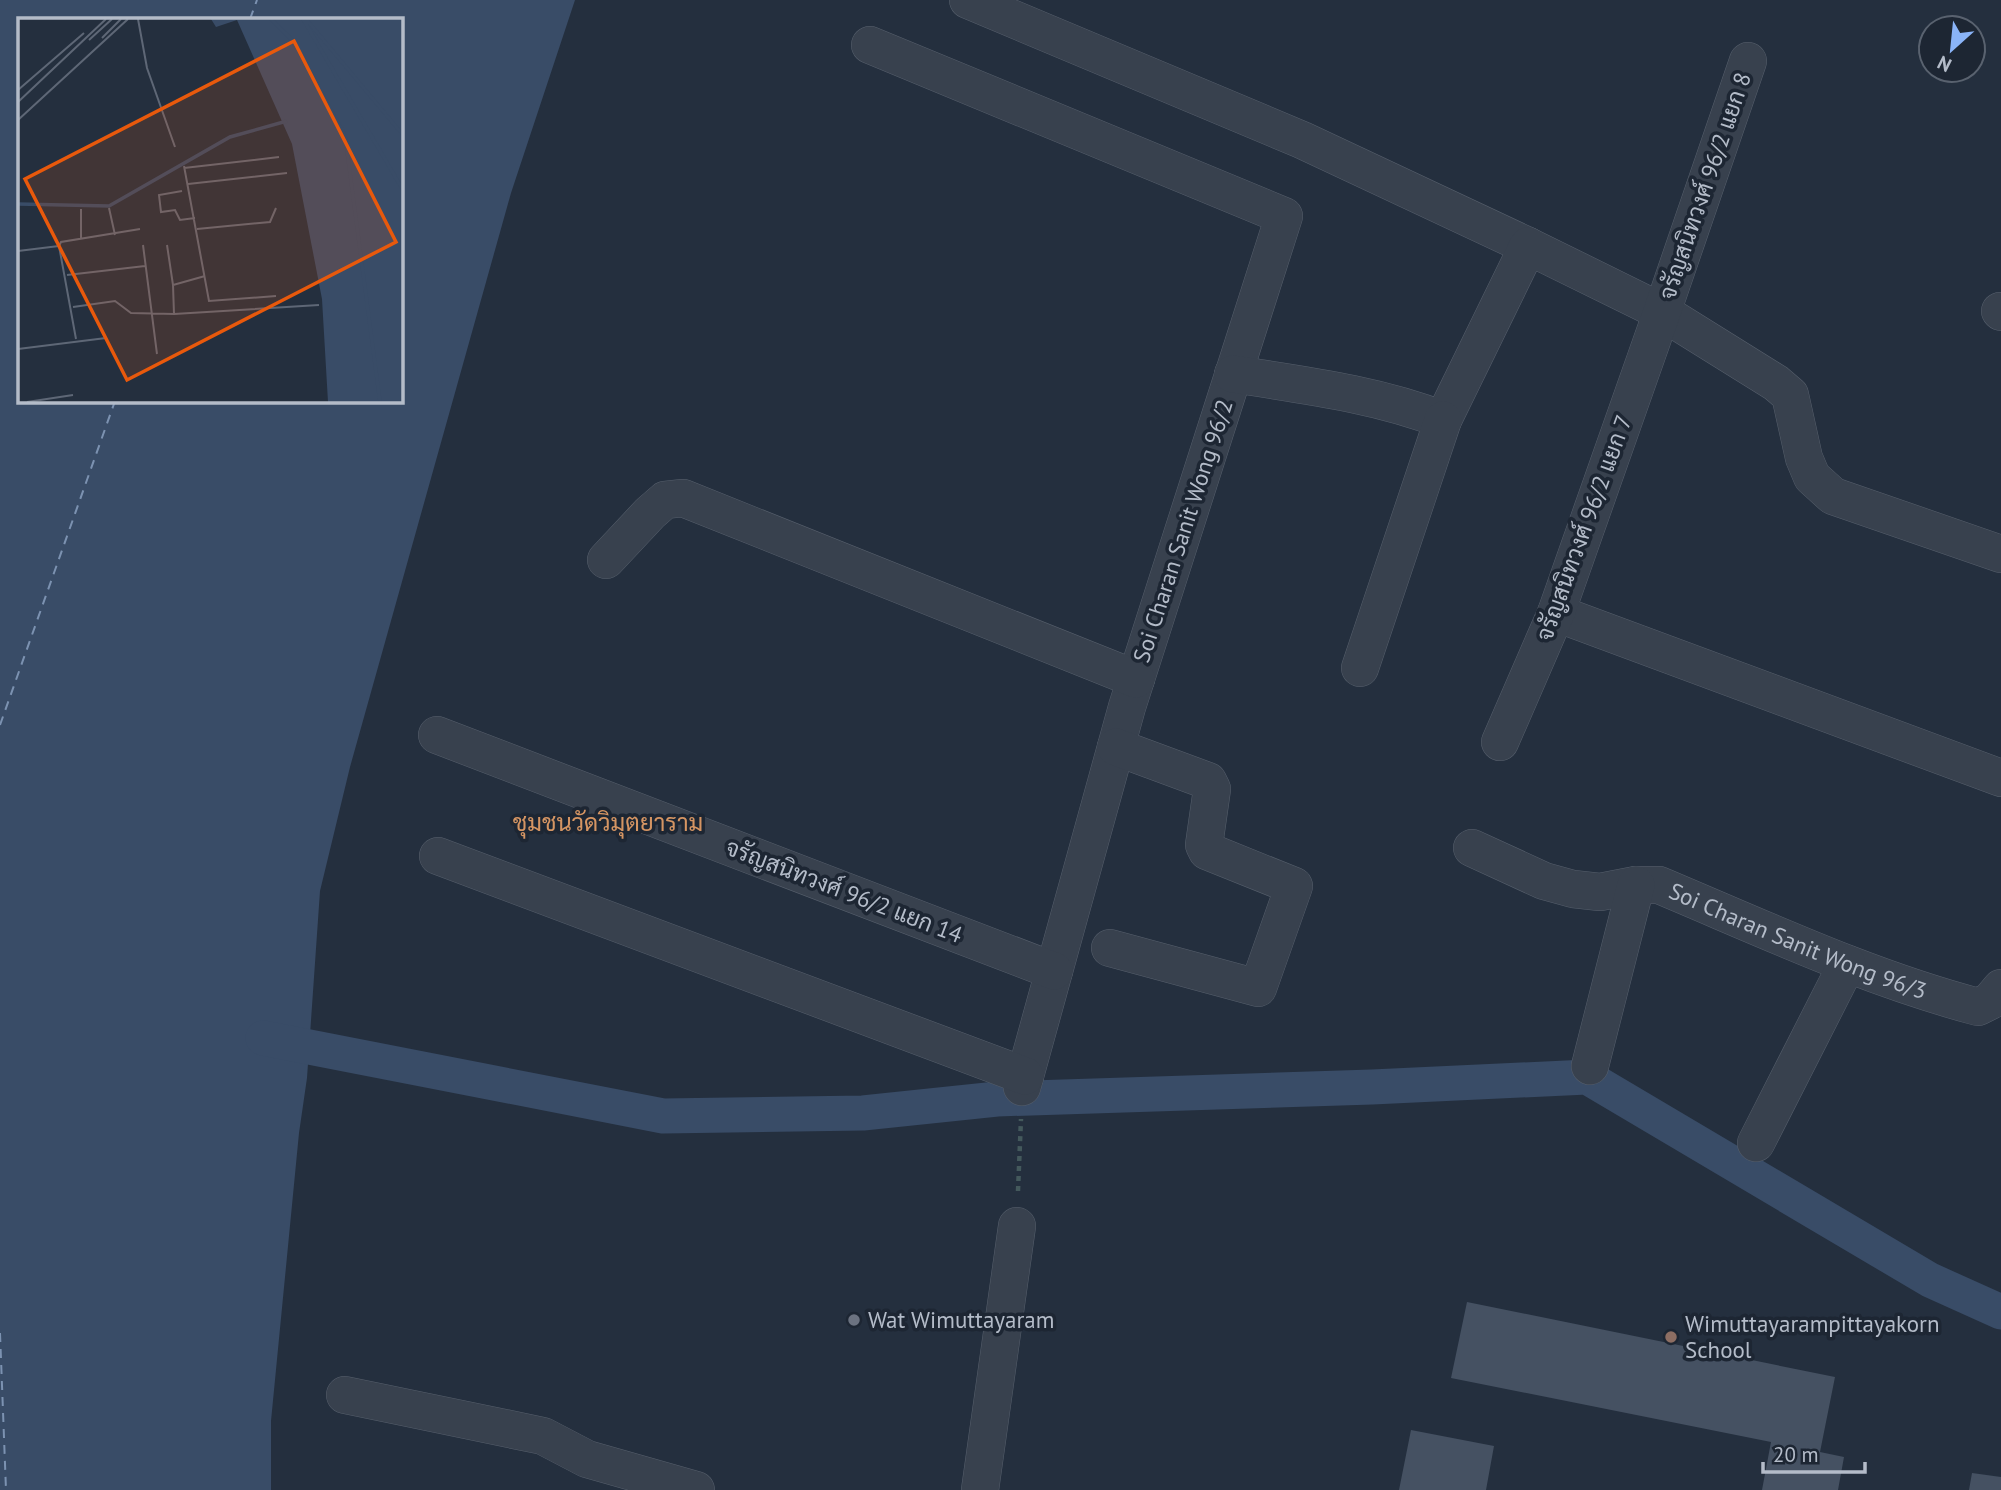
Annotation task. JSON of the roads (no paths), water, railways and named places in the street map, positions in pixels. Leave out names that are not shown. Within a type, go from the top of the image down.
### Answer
[{"type":"street","points":[[968,0],[1302,140],[1662,312],[1776,383],[1790,395],[1804,458],[1812,477],[1833,496],[2001,554]]},
{"type":"street","points":[[870,45],[1284,216],[1233,374]]},
{"type":"street","name":"จรัญสนิทวงศ์ 96/2 แยก 8","points":[[1662,312],[1748,61]]},
{"type":"street","points":[[1360,668],[1443,420],[1528,246]]},
{"type":"street","name":"จรัญสนิทวงศ์ 96/2 แยก 7","points":[[1500,742],[1556,613],[1662,312]]},
{"type":"street","name":"Soi Charan Sanit Wong 96/2","points":[[438,856],[1024,1081],[1136,679],[1233,374],[1310,386],[1416,409],[1443,420]]},
{"type":"street","points":[[606,560],[665,500],[683,498],[1136,679]]},
{"type":"street","points":[[1556,613],[2001,778]]},
{"type":"street","name":"จรัญสนิทวงศ์ 96/2 แยก 14","points":[[437,735],[1054,971]]},
{"type":"street","points":[[1110,948],[1258,988],[1294,886],[1207,851],[1204,845],[1212,789],[1208,781],[1116,747]]},
{"type":"street","name":"Soi Charan Sanit Wong 96/3","points":[[1472,848],[1544,881],[1573,890],[1600,892],[1636,885],[1659,885],[1847,964],[1941,998],[1978,1007],[1990,1001],[2001,989]]},
{"type":"street","points":[[1590,1066],[1636,885]]},
{"type":"street","points":[[1756,1143],[1847,964]]},
{"type":"street","points":[[980,1490],[1017,1226]]},
{"type":"street","points":[[345,1395],[543,1436],[586,1475],[696,1490]]},
{"type":"water","points":[[0,0],[575,0],[511,193],[350,767],[320,891],[307,1078],[299,1133],[271,1421],[271,1490],[0,1490]]},
{"type":"waterway","points":[[263,1038],[663,1116],[863,1113],[997,1099],[1587,1077],[1930,1280],[2001,1312]]},
{"type":"place","name":"Wat Wimuttayaram","points":[[854,1320]]},
{"type":"place","name":"Wimuttayarampittayakorn School","points":[[1671,1337]]},
{"type":"district","name":"ชุมชนวัดวิมุตยาราม","points":[[608,823]]}]
